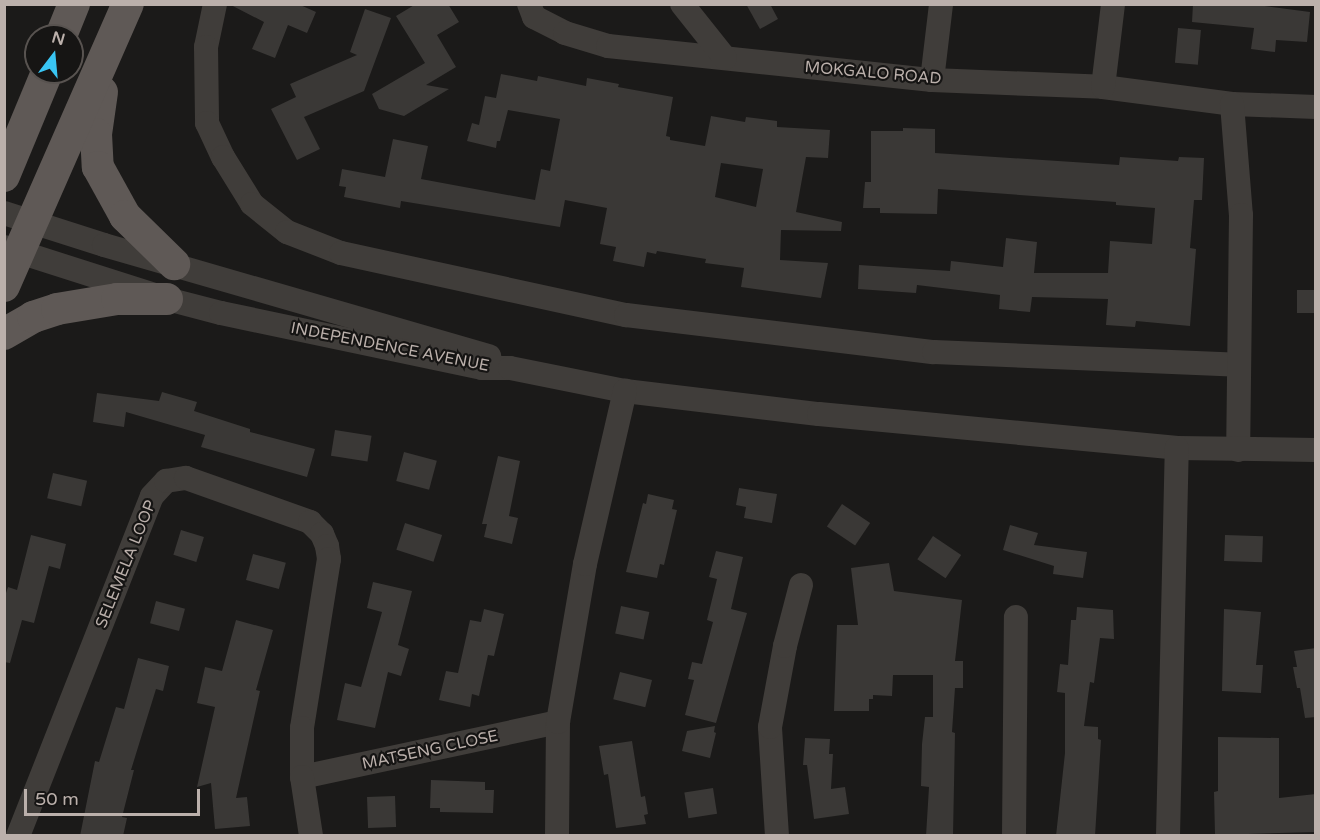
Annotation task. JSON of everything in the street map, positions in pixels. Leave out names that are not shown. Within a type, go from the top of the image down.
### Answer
[{"type":"main road","points":[[66,24],[74,4]]},
{"type":"main road","points":[[4,286],[19,217],[115,36],[128,4]]},
{"type":"main road","points":[[115,36],[101,96],[96,134],[98,167],[125,216],[174,264]]},
{"type":"main road","points":[[5,173],[42,84]]},
{"type":"main road","points":[[4,334],[33,317],[57,309],[117,299],[167,300]]},
{"type":"street","points":[[215,4],[206,47],[207,123],[223,157],[252,204],[287,232],[340,253],[638,316],[934,352],[1238,365]]},
{"type":"street","name":"MOKGALO ROAD","points":[[529,4],[534,16],[565,33],[608,45],[932,80],[1012,81],[1103,87],[1232,104],[1316,107]]},
{"type":"street","points":[[682,4],[725,58]]},
{"type":"street","points":[[932,80],[941,4]]},
{"type":"street","points":[[1103,87],[1113,4]]},
{"type":"street","points":[[1232,104],[1241,215],[1238,450]]},
{"type":"street","name":"INDEPENDENCE AVENUE","points":[[19,217],[104,245],[482,352],[510,368]]},
{"type":"street","name":"INDEPENDENCE AVENUE","points":[[12,248],[167,300],[482,368],[510,368]]},
{"type":"street","points":[[510,368],[624,390],[819,414],[1177,448],[1316,450]]},
{"type":"street","points":[[557,836],[558,722],[585,564],[624,390]]},
{"type":"street","points":[[1168,836],[1177,448]]},
{"type":"street","name":"SELEMELA LOOP","points":[[18,836],[152,496],[166,480],[186,478],[310,522],[322,534],[329,560],[302,728],[302,777],[311,836]]},
{"type":"street","points":[[777,836],[770,727],[785,646],[801,585]]},
{"type":"street","points":[[1014,836],[1016,617]]},
{"type":"street","name":"MATSENG CLOSE","points":[[302,777],[558,722]]},
{"type":"building","points":[[229,4],[298,4],[316,12],[307,33],[288,25],[275,58],[252,49],[264,22]]},
{"type":"building","points":[[416,4],[448,4],[459,22],[437,35],[456,67],[426,85],[449,89],[404,116],[379,109],[372,94],[425,63],[396,16]]},
{"type":"building","points":[[746,4],[770,4],[778,19],[760,29]]},
{"type":"building","points":[[1193,4],[1250,4],[1310,12],[1307,42],[1276,40],[1275,52],[1251,49],[1254,28],[1192,22]]},
{"type":"building","points":[[365,9],[391,18],[364,91],[304,117],[320,149],[297,160],[271,109],[296,97],[290,84],[357,55],[350,52]]},
{"type":"building","points":[[1178,28],[1201,30],[1198,65],[1175,63]]},
{"type":"building","points":[[501,74],[537,81],[538,76],[586,86],[587,78],[619,84],[618,87],[673,97],[666,136],[670,137],[670,140],[705,146],[711,116],[745,122],[746,117],[777,121],[777,127],[830,130],[828,158],[806,157],[796,212],[842,222],[841,231],[781,230],[780,260],[828,263],[821,298],[741,287],[744,268],[705,263],[706,259],[657,251],[656,254],[647,252],[644,267],[613,261],[616,247],[600,244],[607,208],[565,200],[560,227],[401,201],[400,208],[344,197],[346,187],[339,186],[342,169],[385,177],[393,139],[428,146],[421,179],[535,200],[541,169],[550,171],[560,119],[508,110],[496,148],[467,141],[472,123],[479,125],[485,96],[496,98]],"holes":[[[721,163],[763,169],[756,207],[715,197]]]},
{"type":"building","points":[[903,128],[935,129],[935,153],[1119,165],[1120,157],[1178,161],[1179,157],[1204,158],[1202,200],[1194,200],[1190,248],[1196,249],[1190,326],[1136,321],[1135,327],[1106,325],[1108,299],[1032,297],[1030,312],[999,309],[1000,295],[917,285],[916,293],[858,289],[859,265],[950,271],[951,261],[1003,267],[1006,238],[1037,242],[1034,273],[1108,273],[1110,241],[1152,244],[1155,208],[1116,205],[1116,202],[938,189],[937,214],[880,213],[880,208],[863,208],[865,182],[871,182],[871,131],[903,131]]},
{"type":"building","points":[[1297,290],[1316,290],[1316,313],[1297,313]]},
{"type":"building","points":[[162,392],[197,402],[194,411],[250,429],[250,432],[315,449],[307,477],[201,447],[205,435],[126,412],[124,427],[93,422],[97,393],[159,401]]},
{"type":"building","points":[[335,430],[372,436],[367,461],[331,456]]},
{"type":"building","points":[[404,452],[437,461],[429,490],[396,481]]},
{"type":"building","points":[[498,456],[520,461],[509,516],[518,518],[512,544],[484,537],[487,524],[482,524]]},
{"type":"building","points":[[53,473],[87,481],[81,506],[47,498]]},
{"type":"building","points":[[739,488],[777,494],[772,523],[744,518],[746,507],[736,505]]},
{"type":"building","points":[[648,494],[674,500],[672,509],[677,510],[664,565],[660,564],[657,578],[626,572],[643,503],[646,504]]},
{"type":"building","points":[[842,504],[870,523],[855,545],[827,526]]},
{"type":"building","points":[[405,523],[442,535],[433,562],[396,550]]},
{"type":"building","points":[[1010,525],[1038,533],[1034,545],[1087,552],[1083,578],[1053,574],[1054,566],[1003,550]]},
{"type":"building","points":[[181,530],[204,537],[196,562],[173,555]]},
{"type":"building","points":[[31,535],[66,544],[60,569],[49,566],[34,623],[22,620],[10,663],[4,662],[4,599],[8,587],[17,590]]},
{"type":"building","points":[[1225,535],[1263,536],[1262,562],[1224,561]]},
{"type":"building","points":[[933,536],[961,555],[946,578],[917,559]]},
{"type":"building","points":[[716,551],[743,557],[731,609],[747,613],[716,723],[685,715],[694,680],[688,679],[692,662],[702,664],[713,622],[707,620],[717,579],[709,577]]},
{"type":"building","points":[[253,554],[286,563],[279,589],[246,580]]},
{"type":"building","points":[[889,563],[894,591],[962,600],[955,661],[963,661],[963,688],[955,688],[952,732],[955,733],[953,836],[926,836],[929,787],[921,786],[922,744],[925,717],[933,717],[933,675],[893,675],[892,696],[873,695],[873,699],[869,699],[869,711],[834,711],[837,625],[858,625],[851,568]]},
{"type":"building","points":[[373,582],[412,591],[398,645],[409,649],[401,676],[388,672],[375,728],[337,720],[345,683],[361,687],[382,612],[367,608]]},
{"type":"building","points":[[156,601],[185,609],[179,631],[150,623]]},
{"type":"building","points":[[621,606],[649,612],[644,639],[615,633]]},
{"type":"building","points":[[1077,607],[1113,610],[1114,639],[1100,638],[1094,683],[1090,682],[1084,726],[1098,727],[1098,739],[1101,740],[1095,836],[1056,836],[1065,753],[1065,693],[1057,692],[1060,664],[1068,665],[1071,620],[1076,620]]},
{"type":"building","points":[[484,609],[504,614],[494,656],[488,655],[479,696],[472,694],[470,707],[439,700],[446,671],[458,673],[470,620],[481,622]]},
{"type":"building","points":[[1224,609],[1261,612],[1256,665],[1263,665],[1261,693],[1222,691]]},
{"type":"building","points":[[236,620],[273,630],[256,690],[260,691],[236,798],[247,797],[250,826],[215,829],[211,783],[197,787],[215,707],[197,703],[205,667],[222,671]]},
{"type":"building","points":[[1316,648],[1316,717],[1305,718],[1300,688],[1297,688],[1293,667],[1297,667],[1294,651]]},
{"type":"building","points":[[138,658],[169,666],[163,691],[156,689],[131,770],[134,770],[122,817],[127,818],[123,836],[80,836],[95,761],[99,762],[116,707],[124,709]]},
{"type":"building","points":[[620,672],[652,680],[645,707],[613,699]]},
{"type":"building","points":[[715,726],[714,732],[716,733],[710,758],[682,751],[687,731]]},
{"type":"building","points":[[1218,737],[1279,738],[1279,798],[1316,794],[1316,832],[1215,835],[1214,792],[1218,791]]},
{"type":"building","points":[[805,738],[830,739],[829,754],[833,754],[831,789],[845,787],[849,814],[814,819],[807,765],[803,765]]},
{"type":"building","points":[[632,741],[641,797],[645,796],[648,814],[644,815],[646,824],[616,828],[608,774],[604,775],[599,746]]},
{"type":"building","points":[[431,780],[485,782],[485,790],[494,790],[493,813],[440,812],[440,808],[430,808]]},
{"type":"building","points":[[713,788],[717,814],[688,818],[684,793]]},
{"type":"building","points":[[395,796],[396,827],[368,828],[367,797]]}]
